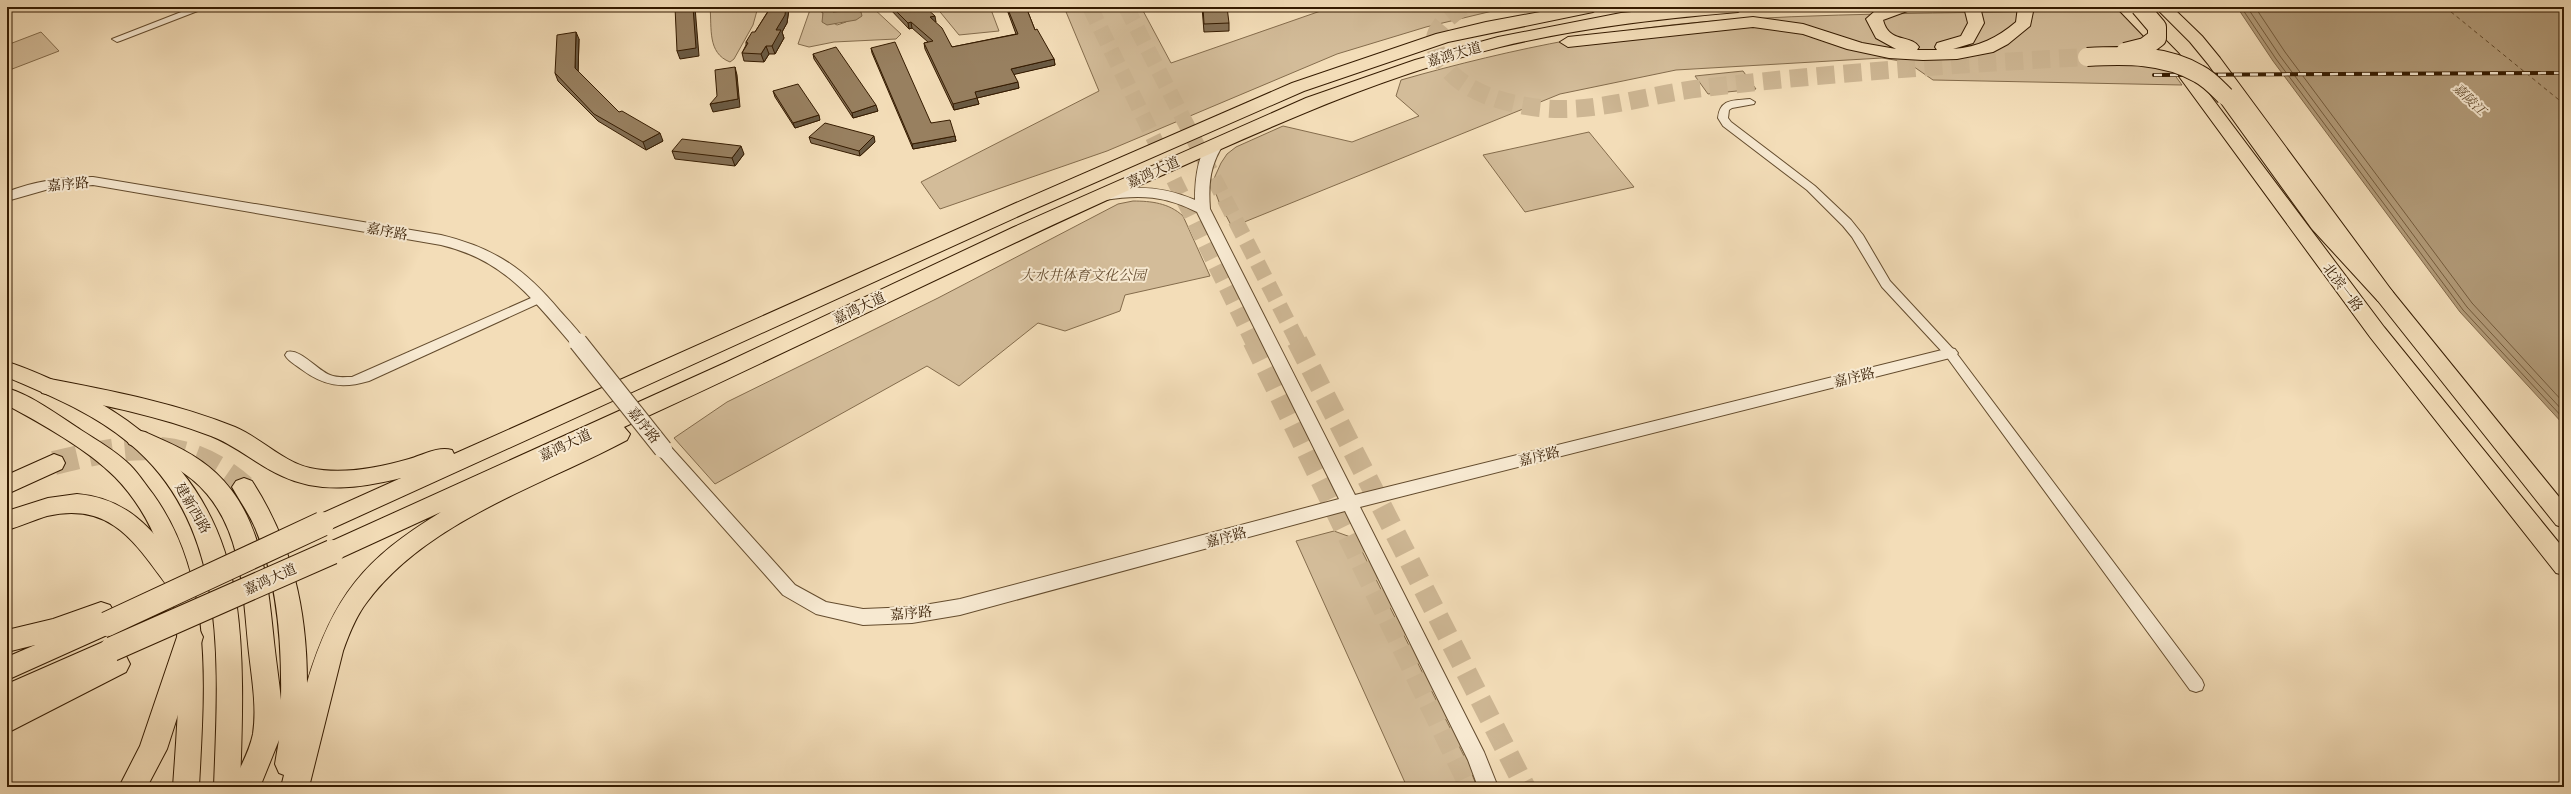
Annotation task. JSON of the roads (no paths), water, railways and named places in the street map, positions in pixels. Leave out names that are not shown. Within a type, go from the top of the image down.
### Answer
[{"type":"highway","name":"嘉鸿大道","points":[[7,669],[107,617],[322,524],[1030,204],[1298,87],[1442,38],[1593,7]]},
{"type":"highway","name":"嘉鸿大道","points":[[114,656],[247,590],[735,367],[1020,231],[1218,142],[1312,102],[1421,64],[1498,42],[1560,29],[1690,10],[1738,7]]},
{"type":"highway","points":[[1904,7],[1881,14],[1874,19],[1876,30],[1899,44],[1927,48],[1949,46],[1968,39],[1976,23],[1972,7]]},
{"type":"highway","points":[[1421,64],[1566,42],[1753,22],[1780,25],[1810,31],[1860,48],[1886,52],[1940,54],[1986,48],[2002,41],[2024,23],[2026,7]]},
{"type":"highway","points":[[2140,7],[2157,27],[2157,38],[2145,47],[2087,57],[2132,55],[2159,58],[2185,66],[2201,75],[2225,96],[2319,225],[2385,296]]},
{"type":"highway","points":[[295,787],[338,631],[364,585],[384,564],[404,547],[452,518],[593,449],[735,367]]},
{"type":"highway","points":[[50,387],[125,401],[193,421],[227,433],[292,471],[311,477],[335,479],[379,474],[434,460],[580,407]]},
{"type":"highway","points":[[137,438],[179,456],[215,487],[237,522],[254,570],[267,698],[267,728],[262,750],[245,787]]},
{"type":"highway","points":[[7,485],[54,463]]},
{"type":"highway","points":[[244,487],[271,536],[286,592],[290,624],[294,722],[285,787]]},
{"type":"highway","points":[[7,521],[36,510],[70,504],[85,504],[108,509],[129,524],[185,590]]},
{"type":"highway","points":[[7,641],[107,617]]},
{"type":"highway","points":[[133,787],[153,749],[190,637]]},
{"type":"highway","points":[[7,696],[114,656]]},
{"type":"highway","points":[[7,721],[114,656]]},
{"type":"main road","name":"北滨一路","points":[[2124,7],[2175,61],[2377,332],[2564,566]]},
{"type":"main road","name":"北滨一路","points":[[2163,7],[2191,34],[2214,61],[2385,296],[2564,519]]},
{"type":"main road","points":[[2151,35],[2176,42],[2185,42],[2191,34]]},
{"type":"main road","points":[[2175,61],[2184,54],[2198,55],[2214,61]]},
{"type":"main road","name":"建新西路","points":[[7,369],[50,387],[108,417],[137,438],[163,462],[184,489],[201,516],[212,543],[226,607],[229,639],[227,787]]},
{"type":"main road","points":[[7,396],[79,439],[129,478],[164,531],[185,590],[190,637],[192,687],[186,787]]},
{"type":"street","points":[[117,39],[203,7]]},
{"type":"street","points":[[1750,102],[1729,105],[1724,109],[1723,118],[1727,124],[1811,188],[1847,222],[1857,235],[1886,284],[1950,353],[2196,685]]},
{"type":"street","points":[[1218,142],[1207,154],[1202,174],[1203,209],[1477,758],[1488,787]]},
{"type":"street","name":"嘉序路","points":[[7,197],[42,186],[68,181],[93,181],[441,240],[469,247],[492,257],[514,274],[540,298],[578,342],[664,449],[789,590],[822,609],[863,616],[912,615],[960,607],[1350,503],[1950,353]]},
{"type":"street","points":[[1097,197],[1128,192],[1164,192],[1203,209]]},
{"type":"street","points":[[291,355],[330,382],[339,384],[351,382],[364,378],[540,298]]},
{"type":"water","points":[[831,7],[833,12],[853,10],[861,12],[862,16],[856,20],[827,25],[822,22],[823,13],[816,8]]},
{"type":"water","name":"嘉陵江","points":[[2237,7],[2564,7],[2564,425],[2460,312],[2273,61]]},
{"type":"tunnel","points":[[1090,7],[1253,342]]},
{"type":"tunnel","points":[[1126,7],[1298,342]]},
{"type":"tunnel","points":[[1463,7],[1446,20],[1438,30],[1435,37],[1436,50],[1443,64],[1465,85],[1479,92],[1509,102],[1540,108],[1561,109],[1602,106],[1703,88],[1847,73],[2087,57]]},
{"type":"tunnel","points":[[1253,341],[1470,787]]},
{"type":"tunnel","points":[[1297,341],[1525,787]]},
{"type":"tunnel","points":[[54,463],[106,452],[154,448],[176,451],[199,458],[221,470],[244,487]]},
{"type":"railway","points":[[2154,75],[2564,73]]},
{"type":"park label","name":"大水井体育文化公园","points":[[1083,275]]}]
